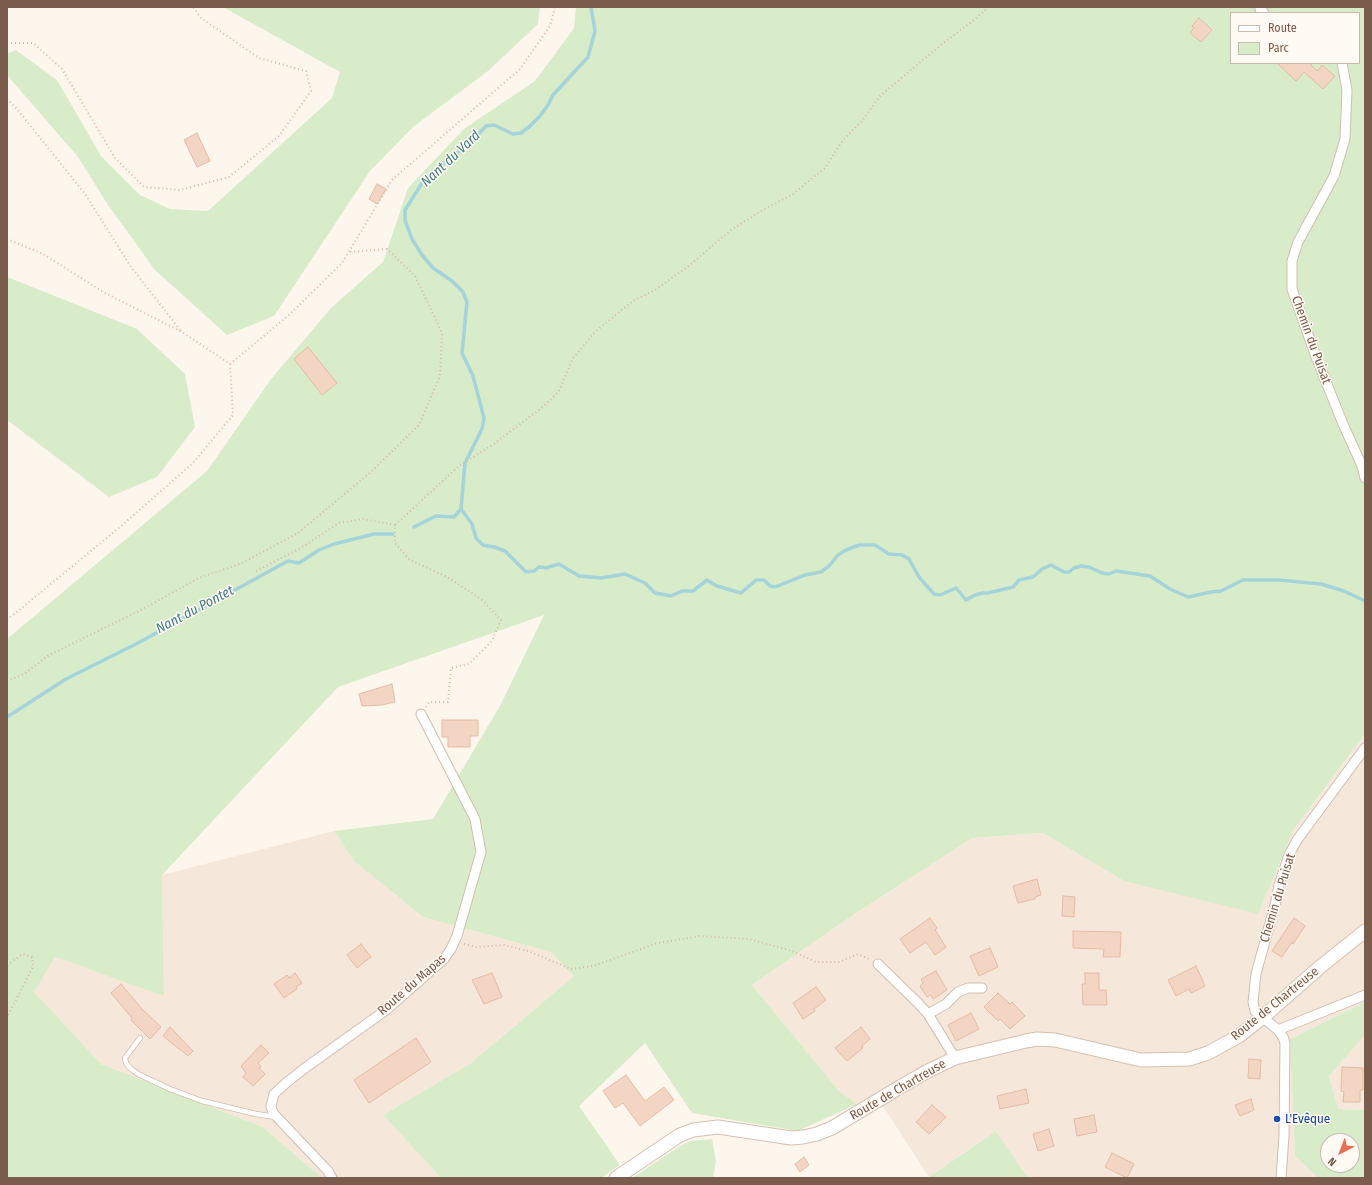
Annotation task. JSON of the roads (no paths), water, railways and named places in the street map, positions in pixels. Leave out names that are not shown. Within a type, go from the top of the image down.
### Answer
[{"type":"main road","name":"Route de Chartreuse","points":[[616,1178],[680,1135],[693,1130],[718,1128],[791,1138],[817,1134],[832,1128],[901,1086],[955,1058],[1037,1039],[1055,1040],[1141,1060],[1189,1059],[1208,1053],[1239,1036],[1365,931]]},
{"type":"street","name":"Chemin du Puisat","points":[[1342,64],[1347,90],[1345,139],[1334,176],[1298,242],[1292,261],[1292,289],[1316,357],[1362,466],[1365,478]]},
{"type":"street","name":"Route du Mapas","points":[[332,1178],[328,1171],[273,1113],[271,1101],[274,1094],[304,1068],[386,1010],[444,959],[455,942],[481,852],[475,819],[421,714]]},
{"type":"street","name":"Chemin du Puisat","points":[[1263,1017],[1255,1011],[1253,1002],[1254,988],[1257,967],[1276,901],[1283,870],[1297,840],[1365,748]]},
{"type":"street","points":[[878,964],[920,1004],[928,1014],[955,1058]]},
{"type":"street","points":[[928,1014],[946,1004],[958,992],[968,988],[982,988]]},
{"type":"street","points":[[1278,1030],[1365,995]]},
{"type":"street","points":[[1263,1017],[1278,1030],[1285,1043],[1281,1178]]},
{"type":"lane","points":[[140,1038],[126,1058],[126,1063],[138,1074],[170,1089],[202,1101],[256,1114],[277,1117]]},
{"type":"waterway","name":"Nant du Vard","points":[[414,527],[436,516],[454,517],[461,509],[465,463],[482,429],[484,418],[473,376],[462,353],[467,302],[463,292],[452,281],[433,268],[422,255],[412,239],[405,220],[405,210],[424,180],[469,144],[486,126],[494,125],[513,134],[521,133],[540,116],[553,95],[588,57],[595,31],[591,7]]},
{"type":"waterway","points":[[461,509],[472,524],[476,538],[483,545],[505,551],[526,572],[534,571],[539,567],[546,568],[559,564],[579,576],[601,578],[625,574],[645,583],[655,593],[671,596],[682,591],[693,591],[707,580],[717,586],[741,593],[756,580],[764,580],[770,586],[775,587],[805,575],[821,572],[829,566],[838,555],[846,550],[859,545],[875,545],[889,554],[902,555],[909,559],[919,577],[934,594],[940,595],[956,588],[966,600],[975,595],[1013,587],[1019,580],[1033,577],[1042,569],[1051,565],[1064,572],[1069,572],[1074,568],[1081,566],[1089,567],[1102,573],[1109,574],[1116,571],[1150,576],[1170,589],[1188,597],[1221,591],[1243,580],[1279,580],[1321,584],[1344,591],[1365,601]]},
{"type":"waterway","name":"Nant du Pontet","points":[[7,717],[66,679],[138,643],[288,561],[299,563],[319,550],[334,544],[374,534],[393,534]]},
{"type":"place","name":"L'Evêque","points":[[1277,1119]]}]
